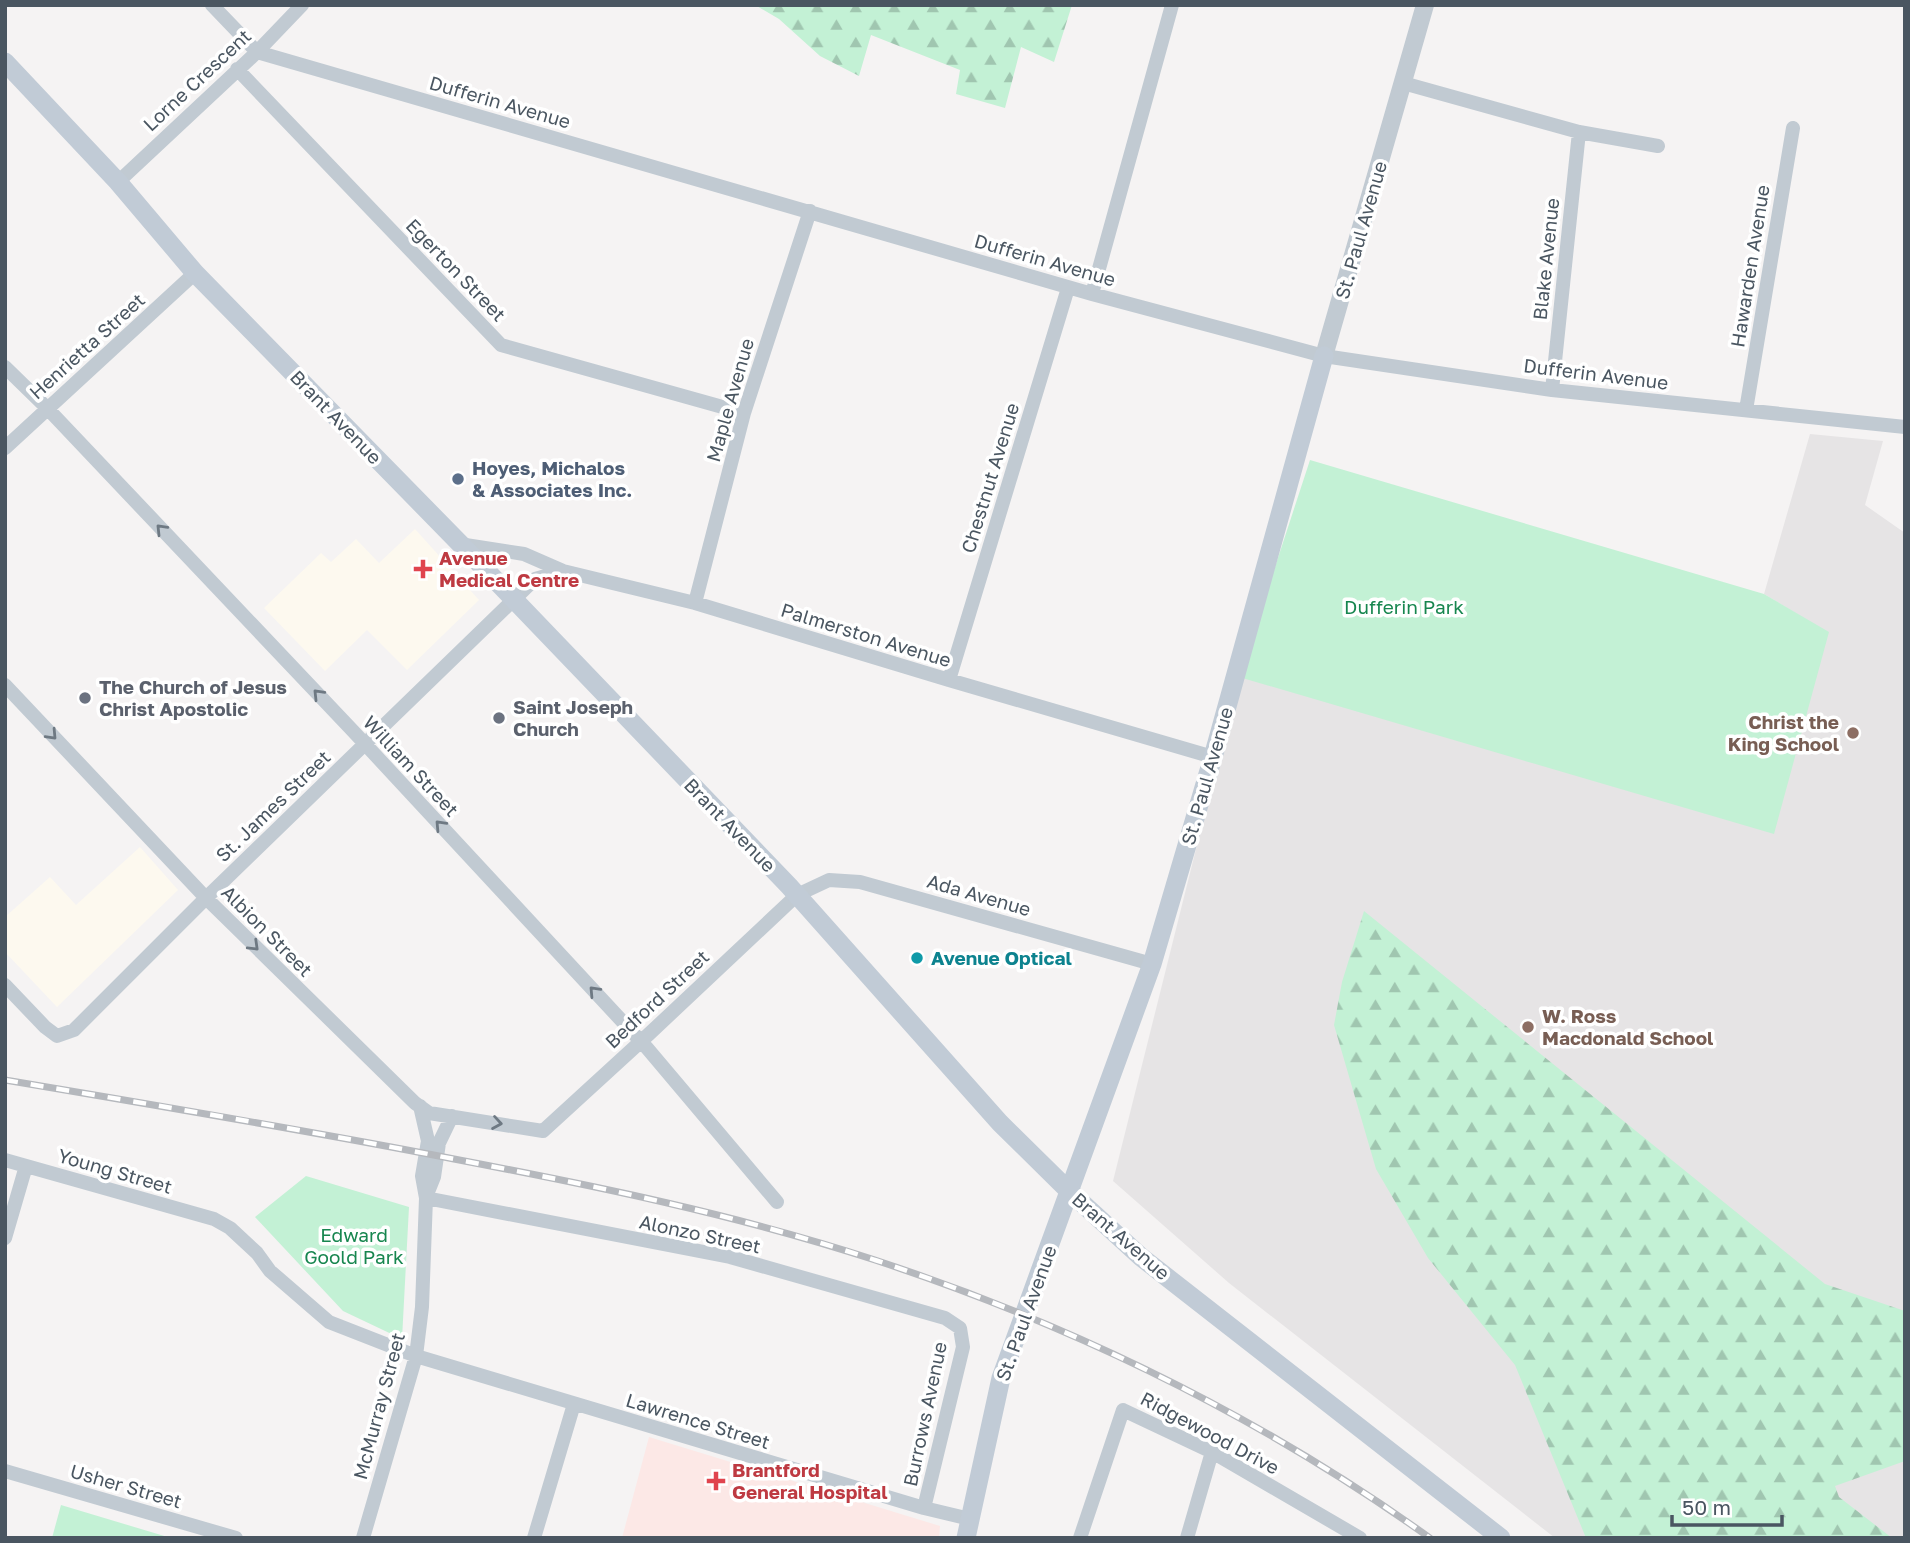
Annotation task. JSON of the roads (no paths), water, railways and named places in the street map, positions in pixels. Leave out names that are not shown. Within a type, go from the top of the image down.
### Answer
[{"type":"main road","name":"Brant Avenue","points":[[5,62],[118,182],[195,273],[797,895],[1000,1123],[1141,1257],[1501,1538]]},
{"type":"main road","name":"St. Paul Avenue","points":[[968,1528],[1001,1378],[1152,964],[1213,757],[1324,356]]},
{"type":"street","points":[[212,5],[257,52]]},
{"type":"street","name":"Lorne Crescent","points":[[118,182],[257,52],[302,5]]},
{"type":"street","points":[[1092,295],[1172,5]]},
{"type":"street","name":"St. Paul Avenue","points":[[1324,356],[1425,5]]},
{"type":"street","name":"Dufferin Avenue","points":[[257,52],[1092,295],[1324,356],[1552,390],[1904,423]]},
{"type":"street","name":"Egerton Street","points":[[237,69],[501,345],[744,413]]},
{"type":"street","points":[[1403,83],[1579,132],[1658,146]]},
{"type":"street","name":"Hawarden Avenue","points":[[1746,410],[1793,128]]},
{"type":"street","name":"Blake Avenue","points":[[1552,390],[1579,132]]},
{"type":"street","name":"Maple Avenue","points":[[695,603],[744,413],[810,211]]},
{"type":"street","name":"Henrietta Street","points":[[5,448],[195,273]]},
{"type":"street","name":"Chestnut Avenue","points":[[949,680],[1068,288]]},
{"type":"street","name":"William Street","points":[[5,367],[364,743],[644,1044],[777,1202]]},
{"type":"street","name":"Palmerston Avenue","points":[[460,544],[524,554],[563,571],[695,603],[1213,757]]},
{"type":"street","points":[[514,600],[535,579],[563,571]]},
{"type":"street","name":"St. James Street","points":[[5,985],[57,1036],[74,1030],[364,743],[514,600]]},
{"type":"street","name":"Albion Street","points":[[5,685],[206,898],[420,1106],[429,1113],[542,1131]]},
{"type":"street","name":"Ada Avenue","points":[[797,895],[829,880],[860,882],[1152,964]]},
{"type":"street","name":"Bedford Street","points":[[542,1131],[644,1044],[797,895]]},
{"type":"street","name":"McMurray Street","points":[[363,1538],[416,1356],[422,1307],[426,1198],[422,1176],[428,1141],[420,1106]]},
{"type":"street","name":"McMurray Street","points":[[426,1198],[434,1177],[439,1143],[452,1116]]},
{"type":"street","name":"Young Street","points":[[5,1160],[214,1219]]},
{"type":"street","points":[[5,1238],[26,1166]]},
{"type":"street","name":"Alonzo Street","points":[[426,1198],[730,1257],[945,1318],[960,1328]]},
{"type":"street","name":"Lawrence Street","points":[[214,1219],[230,1228],[257,1253],[270,1271],[329,1322],[416,1356],[924,1508],[968,1528]]},
{"type":"street","name":"Burrows Avenue","points":[[924,1508],[963,1347],[960,1328]]},
{"type":"street","points":[[534,1538],[574,1404]]},
{"type":"street","name":"Ridgewood Drive","points":[[1080,1538],[1124,1410],[1212,1452],[1360,1538]]},
{"type":"street","points":[[1187,1538],[1212,1452]]},
{"type":"street","name":"Usher Street","points":[[5,1471],[236,1538]]},
{"type":"railway","points":[[5,1080],[398,1148],[560,1180],[719,1215],[875,1260],[1021,1314],[1163,1378],[1300,1453],[1430,1538]]},
{"type":"place","name":"Hoyes, Michalos & Associates Inc.","points":[[458,479]]},
{"type":"place","name":"Avenue Medical Centre","points":[[423,569]]},
{"type":"place","name":"The Church of Jesus Christ Apostolic","points":[[85,698]]},
{"type":"place","name":"Saint Joseph Church","points":[[499,718]]},
{"type":"place","name":"Christ the King School","points":[[1853,733]]},
{"type":"place","name":"Avenue Optical","points":[[917,958]]},
{"type":"place","name":"W. Ross Macdonald School","points":[[1528,1027]]},
{"type":"place","name":"Brantford General Hospital","points":[[716,1481]]},
{"type":"park label","name":"Dufferin Park","points":[[1404,607]]},
{"type":"park label","name":"Edward Goold Park","points":[[354,1246]]}]
